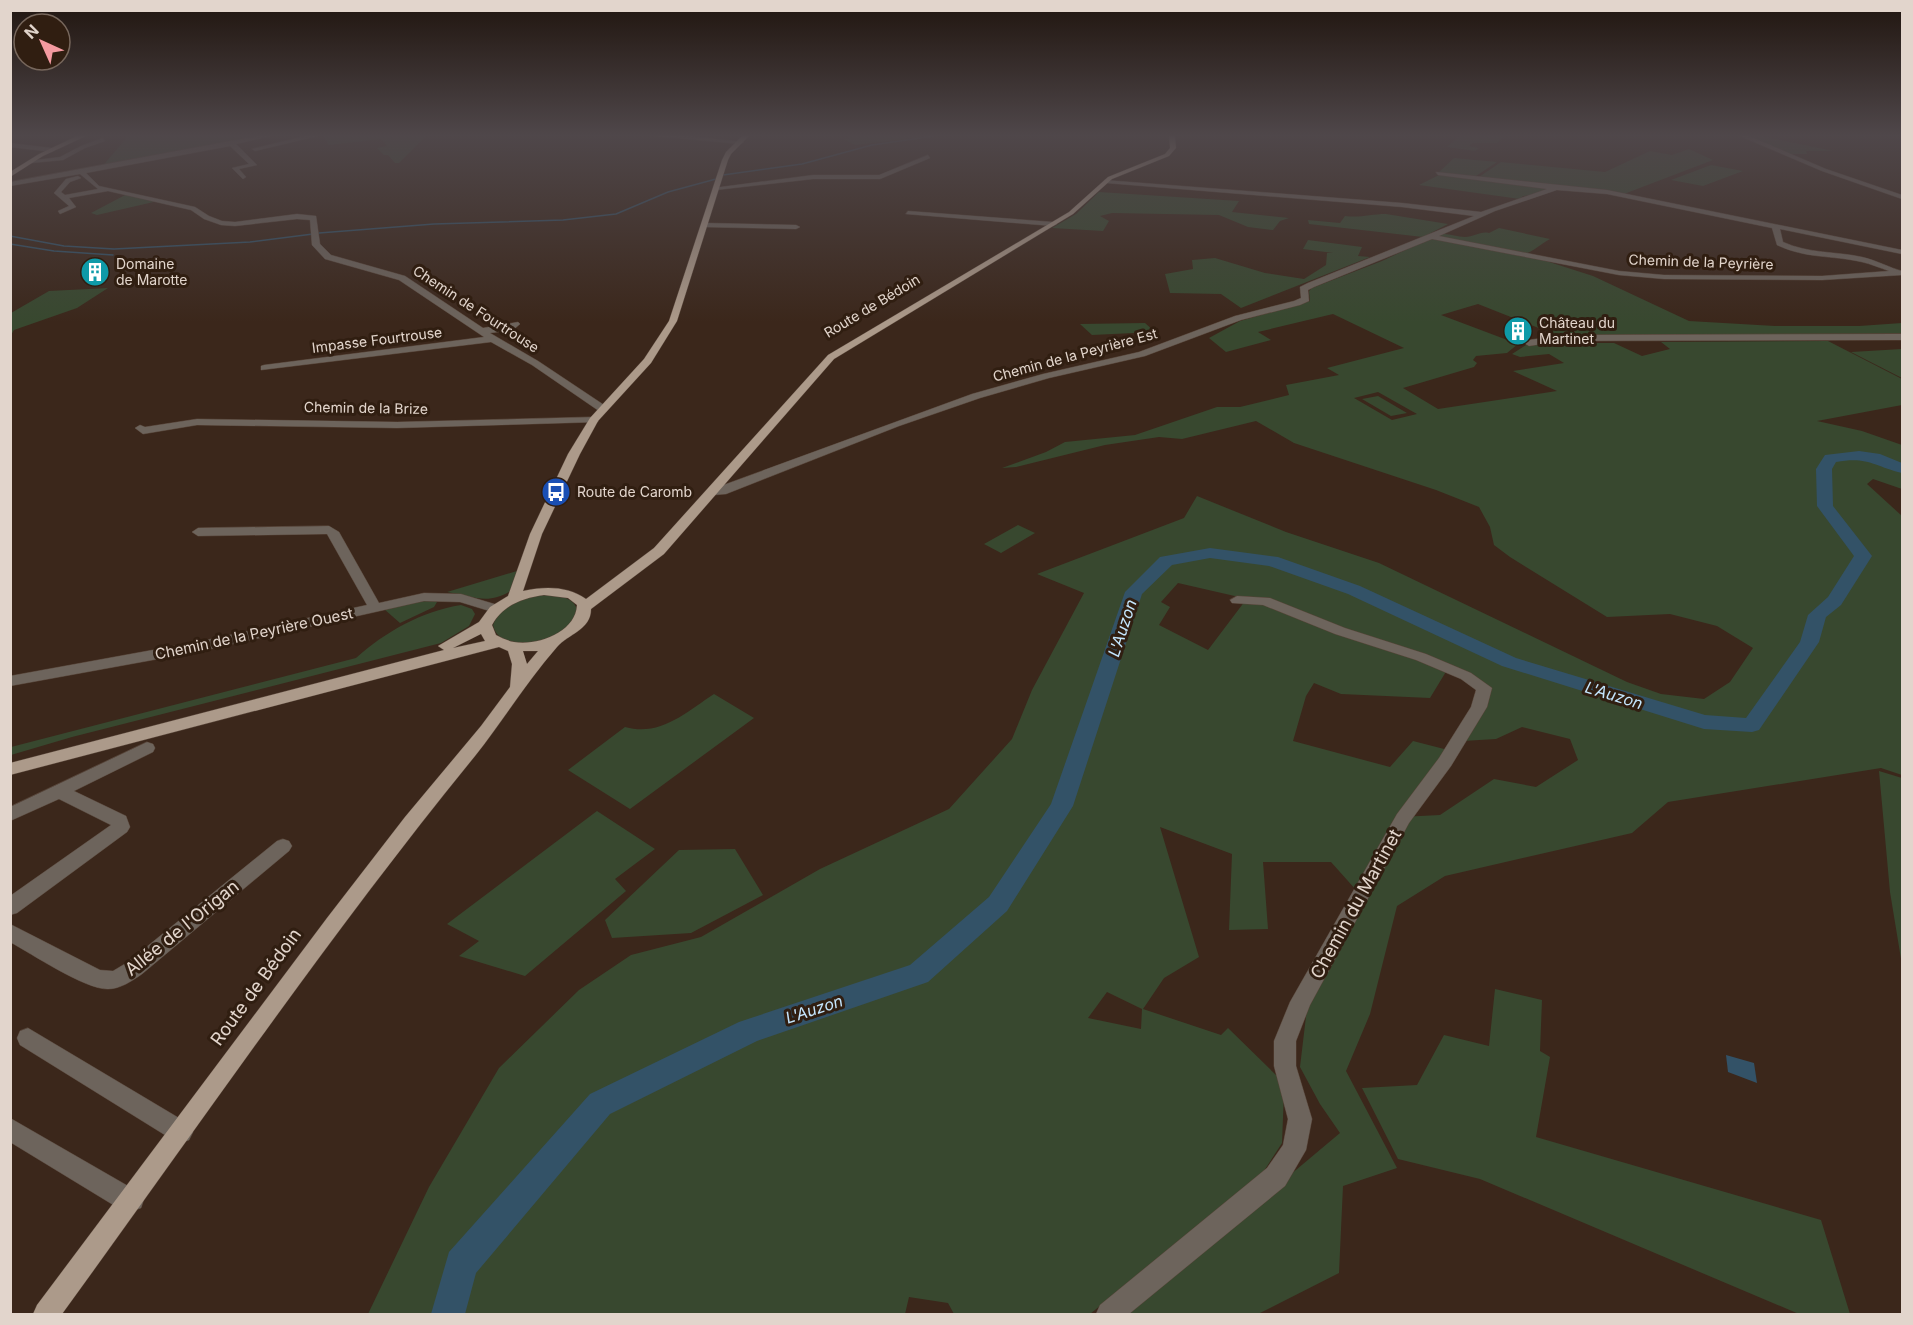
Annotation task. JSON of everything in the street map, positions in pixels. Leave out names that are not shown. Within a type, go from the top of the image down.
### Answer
[{"type":"main road","points":[[514,598],[534,538],[594,420],[648,361],[673,321],[713,198]]},
{"type":"main road","name":"Route de Bédoin","points":[[634,572],[659,551],[831,357],[1053,224],[1083,205],[1090,198]]},
{"type":"main road","points":[[530,552],[535,579],[544,591]]},
{"type":"main road","points":[[574,594],[610,583],[634,572]]},
{"type":"main road","points":[[586,606],[634,572]]},
{"type":"main road","points":[[10,760],[449,645],[485,626],[496,609],[514,598],[544,591],[561,591],[574,594],[586,606],[583,621],[576,629],[553,642],[534,647],[515,648],[496,643],[448,654],[10,769]]},
{"type":"main road","points":[[485,626],[486,632],[496,643]]},
{"type":"main road","name":"Route de Bédoin","points":[[46,1314],[411,822],[487,730],[553,642]]},
{"type":"main road","name":"Route de Bédoin","points":[[512,695],[520,664],[515,648]]},
{"type":"street","points":[[60,212],[73,207],[65,198]]},
{"type":"street","name":"Chemin de Fourtrouse","points":[[144,198],[193,208],[205,219],[224,225],[289,217],[313,218],[316,245],[328,257],[399,276],[493,339],[536,363],[603,410]]},
{"type":"street","points":[[1314,198],[1482,214]]},
{"type":"street","points":[[1430,236],[1528,198]]},
{"type":"street","points":[[1636,198],[1902,252]]},
{"type":"street","points":[[908,213],[1053,224]]},
{"type":"street","points":[[706,225],[796,227]]},
{"type":"street","points":[[1775,226],[1780,243],[1791,249],[1823,257],[1861,260],[1901,274]]},
{"type":"street","name":"Chemin de la Peyrière","points":[[1430,236],[1619,273],[1664,277],[1822,278],[1901,274]]},
{"type":"street","name":"Chemin de la Peyrière Est","points":[[713,491],[722,491],[895,424],[976,396],[1047,376],[1142,354],[1225,323],[1297,303],[1306,299],[1303,289],[1430,236]]},
{"type":"street","points":[[481,331],[510,328],[514,324]]},
{"type":"street","points":[[1529,343],[1563,338],[1902,337]]},
{"type":"street","name":"Impasse Fourtrouse","points":[[264,368],[493,339]]},
{"type":"street","name":"Chemin de la Brize","points":[[140,428],[143,430],[197,422],[397,425],[594,420]]},
{"type":"street","points":[[198,532],[329,530],[333,532],[375,608]]},
{"type":"street","name":"Chemin de la Peyrière Ouest","points":[[10,681],[202,646],[424,597],[461,598],[496,609]]},
{"type":"street","name":"Chemin du Martinet","points":[[1109,1314],[1276,1177],[1294,1150],[1300,1119],[1285,1066],[1285,1041],[1288,1031],[1300,1002],[1403,819],[1445,762],[1479,707],[1484,688],[1466,676],[1421,657],[1340,631],[1265,601],[1237,600]]},
{"type":"street","points":[[10,815],[147,748]]},
{"type":"street","points":[[10,907],[121,827],[120,821],[58,791]]},
{"type":"street","name":"Allée de l'Origan","points":[[10,932],[95,978],[106,982],[116,980],[135,968],[283,846]]},
{"type":"street","points":[[28,1038],[181,1132]]},
{"type":"street","points":[[10,1130],[124,1197],[132,1199]]},
{"type":"green space","points":[[120,198],[144,198],[158,201],[97,215],[91,213]]},
{"type":"green space","points":[[1093,198],[1190,198],[1239,201],[1232,212],[1289,218],[1280,221],[1273,230],[1248,227],[1219,215],[1112,213],[1100,216],[1109,221],[1103,231],[1052,228],[1076,214]]},
{"type":"green space","points":[[1386,214],[1448,224],[1423,237],[1309,224],[1308,220],[1340,223],[1345,216]]},
{"type":"green space","points":[[1499,228],[1550,239],[1524,254],[1436,236],[1446,234],[1468,237],[1489,233]]},
{"type":"green space","points":[[1431,238],[1546,261],[1593,276],[1689,321],[1775,326],[1859,326],[1902,323],[1902,335],[1571,337],[1559,336],[1478,304],[1441,315],[1518,344],[1507,353],[1476,356],[1473,360],[1477,363],[1474,367],[1403,388],[1438,409],[1557,391],[1513,371],[1564,363],[1549,354],[1520,357],[1512,354],[1526,345],[1543,345],[1566,339],[1581,343],[1614,343],[1642,356],[1670,349],[1661,342],[1828,341],[1902,379],[1902,405],[1817,421],[1862,431],[1902,445],[1902,489],[1873,479],[1867,484],[1902,516],[1902,775],[1881,768],[1668,802],[1632,833],[1445,876],[1397,906],[1370,1014],[1346,1071],[1397,1168],[1343,1186],[1339,1273],[1258,1314],[1124,1314],[1340,1133],[1320,1104],[1300,1067],[1307,1008],[1365,900],[1331,862],[1263,862],[1268,929],[1229,930],[1232,854],[1160,827],[1199,957],[1164,978],[1143,1009],[1221,1035],[1228,1028],[1278,1077],[1284,1092],[1282,1143],[1262,1174],[1090,1314],[954,1314],[948,1303],[909,1297],[905,1314],[368,1314],[429,1187],[499,1068],[579,990],[631,955],[701,937],[820,869],[949,809],[1012,739],[1032,690],[1084,593],[1037,574],[1184,518],[1197,496],[1286,532],[1379,563],[1627,682],[1661,694],[1704,699],[1730,682],[1753,648],[1717,626],[1670,614],[1607,617],[1494,545],[1490,527],[1479,507],[1436,490],[1294,443],[1256,421],[1182,439],[1159,437],[1105,445],[1016,467],[1002,468],[1046,452],[1065,442],[1135,435],[1217,407],[1240,407],[1289,395],[1286,385],[1339,375],[1327,368],[1404,348],[1333,314],[1258,332],[1271,340],[1226,352],[1209,338],[1240,321],[1310,301],[1309,291],[1312,288],[1382,261]],"holes":[[[1378,392],[1417,414],[1392,420],[1354,398]],[[1178,583],[1239,597],[1267,599],[1341,629],[1422,655],[1472,677],[1489,689],[1483,709],[1463,741],[1496,739],[1522,727],[1570,739],[1578,760],[1536,787],[1494,779],[1440,815],[1400,817],[1448,750],[1413,741],[1390,767],[1293,741],[1306,696],[1314,683],[1341,694],[1430,698],[1447,670],[1257,602],[1245,601],[1208,650],[1159,625],[1170,607],[1161,602]],[[1107,992],[1142,1009],[1141,1029],[1088,1018]]]},
{"type":"green space","points":[[1308,240],[1362,247],[1358,256],[1370,257],[1241,308],[1221,294],[1170,293],[1165,274],[1193,269],[1192,260],[1215,258],[1265,273],[1304,279],[1326,265],[1327,253],[1333,253],[1303,249]]},
{"type":"green space","points":[[108,288],[77,308],[14,330],[11,335],[11,313],[49,291]]},
{"type":"green space","points":[[1145,323],[1155,332],[1092,335],[1080,324]]},
{"type":"green space","points":[[1902,349],[1902,378],[1851,352]]},
{"type":"green space","points":[[1378,396],[1407,413],[1391,416],[1362,399]]},
{"type":"green space","points":[[1018,525],[1035,533],[1001,553],[984,544]]},
{"type":"green space","points":[[517,571],[512,590],[495,598],[480,598],[447,592]]},
{"type":"green space","points":[[541,595],[560,596],[574,604],[578,616],[565,631],[547,639],[525,643],[504,640],[497,634],[493,625],[501,612],[519,601]]},
{"type":"green space","points":[[429,598],[437,602],[434,607],[400,623],[384,609]]},
{"type":"green space","points":[[461,605],[472,609],[475,614],[469,626],[441,643],[72,737],[11,755],[11,747],[356,658],[405,624],[432,612]]},
{"type":"green space","points":[[714,694],[754,718],[630,809],[568,770],[625,727],[650,729],[661,726]]},
{"type":"green space","points":[[1879,771],[1902,778],[1902,965],[1890,892]]},
{"type":"green space","points":[[597,811],[655,849],[615,879],[626,891],[525,976],[459,956],[479,941],[447,924]]},
{"type":"green space","points":[[735,849],[763,895],[691,933],[612,938],[605,920],[679,850]]},
{"type":"green space","points":[[1495,989],[1542,1000],[1540,1051],[1550,1057],[1536,1137],[1821,1220],[1850,1314],[1799,1314],[1480,1179],[1398,1159],[1362,1088],[1417,1085],[1444,1035],[1489,1046]]},
{"type":"water","points":[[1726,1055],[1754,1063],[1757,1083],[1728,1072]]},
{"type":"waterway","points":[[319,233],[434,224],[563,220],[616,214],[654,198]]},
{"type":"waterway","points":[[10,236],[64,246],[114,249],[250,242],[313,234]]},
{"type":"waterway","points":[[10,244],[54,251],[113,255]]},
{"type":"waterway","name":"L'Auzon","points":[[448,1314],[461,1264],[600,1104],[749,1031],[919,974],[998,904],[1062,806],[1134,592],[1166,561],[1210,553],[1272,561],[1354,590],[1509,662],[1704,722],[1752,725],[1809,642],[1817,615],[1835,601],[1863,556],[1825,506],[1824,469],[1830,458],[1851,455],[1867,456],[1902,468]]},
{"type":"place","name":"Domaine de Marotte","points":[[95,272]]},
{"type":"place","name":"Château du Martinet","points":[[1518,331]]},
{"type":"place","name":"Route de Caromb","points":[[556,492]]}]
